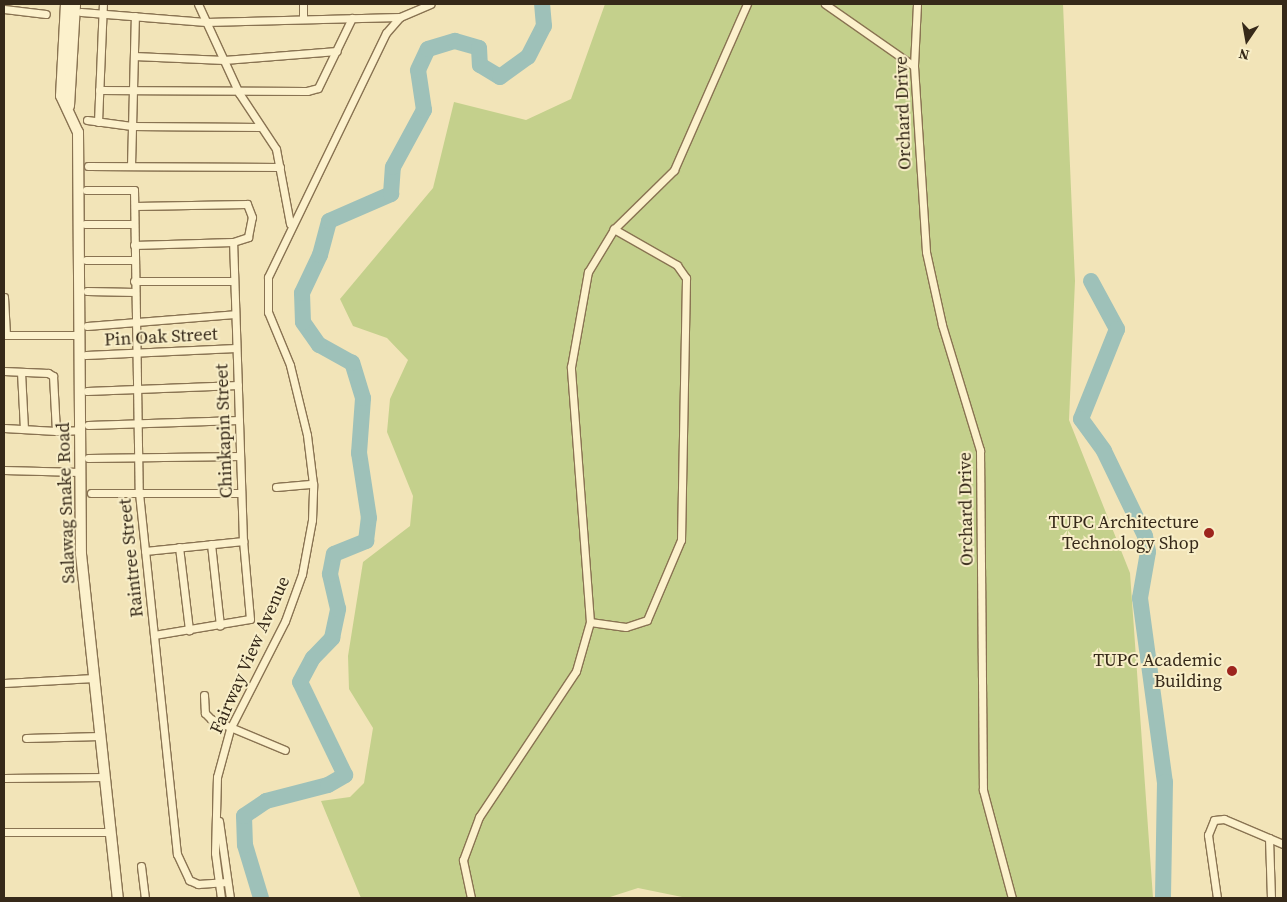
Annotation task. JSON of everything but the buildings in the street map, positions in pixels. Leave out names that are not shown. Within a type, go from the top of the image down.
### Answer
[{"type":"main road","name":"Salawag Snake Road","points":[[66,4],[61,96],[69,106],[78,132],[78,336],[84,428],[80,472],[81,554],[118,898]]},
{"type":"main road","name":"Salawag Snake Road","points":[[69,106],[78,8]]},
{"type":"street","points":[[98,122],[103,4]]},
{"type":"street","points":[[198,4],[239,93],[276,150],[290,224]]},
{"type":"street","points":[[303,4],[303,19]]},
{"type":"street","points":[[78,8],[103,13],[206,22],[400,17],[430,4]]},
{"type":"street","points":[[471,898],[464,860],[479,817],[576,671],[590,622],[571,367],[588,272],[614,229],[674,170],[747,4]]},
{"type":"street","points":[[825,4],[914,66]]},
{"type":"street","name":"Orchard Drive","points":[[917,4],[914,66],[926,252],[942,325],[980,450],[980,759],[983,790],[1012,898]]},
{"type":"street","points":[[4,9],[26,8],[46,14]]},
{"type":"street","points":[[131,166],[135,16]]},
{"type":"street","name":"Fairway View Avenue","points":[[221,898],[217,883],[216,810],[218,777],[230,729],[286,621],[302,574],[313,484],[290,365],[268,312],[268,277],[290,224],[386,33],[400,17]]},
{"type":"street","points":[[99,90],[239,93],[318,88],[352,18]]},
{"type":"street","points":[[134,56],[224,60],[337,50]]},
{"type":"street","points":[[87,120],[132,126],[260,127]]},
{"type":"street","points":[[88,166],[280,167]]},
{"type":"street","name":"Raintree Street","points":[[86,190],[134,190],[136,422],[139,493],[177,854],[189,880],[198,884],[227,882]]},
{"type":"street","points":[[134,206],[247,204],[252,217],[248,237],[232,242],[134,245]]},
{"type":"street","points":[[85,224],[134,224]]},
{"type":"street","points":[[590,622],[626,627],[647,620],[681,540],[686,278],[677,265],[614,229]]},
{"type":"street","name":"Chinkapin Street","points":[[220,626],[250,619],[243,541],[232,242]]},
{"type":"street","points":[[86,260],[134,260]]},
{"type":"street","points":[[134,281],[234,281]]},
{"type":"street","points":[[87,291],[134,292]]},
{"type":"street","points":[[4,297],[5,335],[78,336]]},
{"type":"street","points":[[87,326],[136,320],[235,314]]},
{"type":"street","name":"Pin Oak Street","points":[[86,355],[236,348]]},
{"type":"street","points":[[4,371],[52,376],[56,431]]},
{"type":"street","points":[[21,372],[24,429]]},
{"type":"street","points":[[88,391],[238,385]]},
{"type":"street","points":[[4,428],[56,431],[136,422],[239,420]]},
{"type":"street","points":[[88,458],[240,456]]},
{"type":"street","points":[[4,470],[80,472]]},
{"type":"street","points":[[276,487],[313,484]]},
{"type":"street","points":[[91,492],[241,493]]},
{"type":"street","points":[[145,551],[243,541]]},
{"type":"street","points":[[154,635],[220,626],[211,544]]},
{"type":"street","points":[[180,547],[189,630]]},
{"type":"street","points":[[4,683],[94,678]]},
{"type":"street","points":[[204,696],[205,713],[230,729],[285,750]]},
{"type":"street","points":[[26,738],[100,736]]},
{"type":"street","points":[[4,778],[105,777]]},
{"type":"street","name":"Fairway View Avenue","points":[[216,810],[226,852],[227,882],[230,898]]},
{"type":"street","points":[[1217,898],[1208,836],[1214,820],[1224,819],[1283,844]]},
{"type":"street","points":[[4,832],[110,832]]},
{"type":"street","points":[[1269,838],[1271,898]]},
{"type":"street","points":[[141,866],[145,898]]},
{"type":"green space","points":[[605,4],[1063,4],[1075,281],[1069,420],[1130,573],[1153,898],[687,898],[638,888],[607,898],[361,898],[321,801],[350,797],[364,783],[373,728],[349,689],[348,656],[363,562],[410,526],[413,496],[387,432],[390,399],[408,360],[387,338],[353,326],[340,299],[433,188],[454,102],[526,120],[571,99]]},
{"type":"waterway","points":[[261,898],[245,845],[244,816],[266,801],[328,785],[345,775],[300,682],[313,658],[332,638],[338,609],[330,574],[334,554],[366,541],[369,518],[359,453],[363,398],[352,363],[319,345],[303,322],[302,293],[320,255],[329,221],[391,194],[393,167],[424,110],[418,70],[428,49],[455,41],[479,48],[480,65],[500,77],[528,57],[544,26],[542,4]]},
{"type":"waterway","points":[[1091,281],[1117,329],[1081,419],[1104,451],[1145,536],[1148,552],[1140,598],[1165,782],[1163,898]]},
{"type":"place","name":"TUPC Architecture Technology Shop","points":[[1209,533]]},
{"type":"place","name":"TUPC Academic Building","points":[[1232,671]]}]
